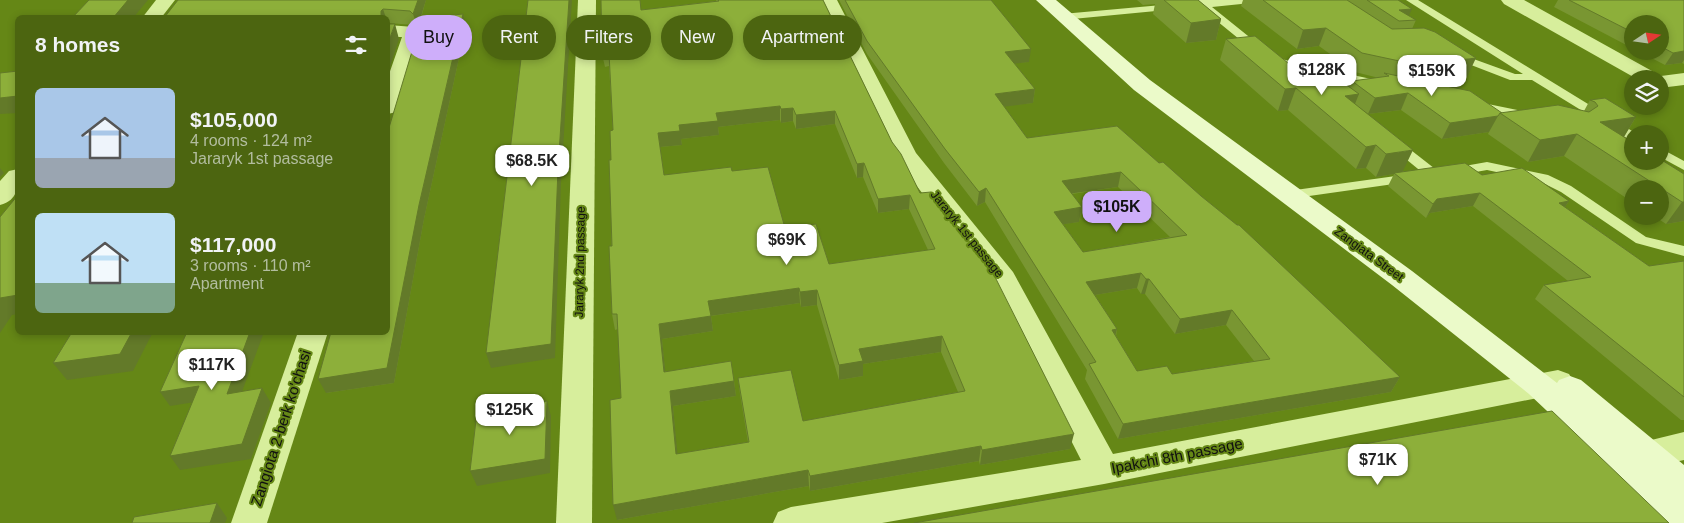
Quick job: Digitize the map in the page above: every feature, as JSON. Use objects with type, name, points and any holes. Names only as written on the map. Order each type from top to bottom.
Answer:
[{"type":"main road","name":"Zangiata Street","points":[[1061,8],[1142,85],[1299,193],[1402,278],[1647,454],[1684,486]]},
{"type":"main road","name":"Zangiata Street","points":[[1551,384],[1684,517]]},
{"type":"street","points":[[154,15],[166,0]]},
{"type":"street","name":"Jararyk 2nd passage","points":[[574,523],[587,0]]},
{"type":"street","name":"Jararyk 1st passage","points":[[828,0],[905,155],[1003,280],[1104,470]]},
{"type":"street","points":[[1510,0],[1637,70]]},
{"type":"street","points":[[390,31],[408,31],[412,36],[390,102]]},
{"type":"street","points":[[1669,81],[1684,79]]},
{"type":"street","points":[[0,197],[15,180]]},
{"type":"street","name":"Zangiota 2-berk ko'chasi","points":[[250,523],[312,335]]},
{"type":"street","name":"Ipakchi 8th passage","points":[[791,523],[1104,470],[1551,384]]},
{"type":"street","points":[[1647,454],[1684,446]]},
{"type":"lane","points":[[1061,8],[1251,0]]},
{"type":"lane","points":[[1411,0],[1624,131]]},
{"type":"lane","points":[[1201,2],[1260,51],[1282,62],[1302,79]]},
{"type":"lane","points":[[1443,52],[1514,78],[1535,76]]},
{"type":"lane","points":[[1282,62],[1396,87]]},
{"type":"lane","points":[[1463,102],[1539,119]]},
{"type":"lane","points":[[1383,134],[1434,175]]},
{"type":"lane","points":[[1669,157],[1684,166]]},
{"type":"lane","points":[[1299,193],[1487,166],[1543,178],[1566,189],[1641,240],[1684,251]]},
{"type":"building","points":[[89,0],[128,0],[116,15],[75,15]]},
{"type":"building","points":[[178,0],[418,0],[413,14],[410,11],[383,9],[381,15],[166,15]]},
{"type":"building","points":[[528,0],[569,0],[568,15],[566,15],[551,344],[486,353],[521,60],[556,60],[556,15],[526,15]]},
{"type":"building","points":[[601,0],[640,0],[641,10],[718,0],[823,0],[830,15],[743,15],[743,60],[852,60],[892,142],[901,154],[920,193],[931,192],[991,269],[1074,434],[982,450],[981,446],[810,476],[808,470],[613,505],[610,400],[621,398],[617,314],[612,314],[609,246],[612,246],[609,160],[611,160],[610,131],[613,130],[609,60],[651,60],[651,15],[601,15]],"holes":[[[780,106],[781,109],[793,108],[796,115],[835,111],[857,164],[864,163],[878,199],[910,195],[935,249],[829,264],[816,224],[785,228],[768,167],[732,171],[731,167],[664,175],[658,133],[680,131],[679,125],[718,121],[716,113]],[[799,288],[800,292],[817,290],[839,365],[863,361],[859,349],[942,336],[965,391],[803,421],[791,370],[738,378],[749,442],[676,454],[670,391],[734,381],[731,361],[664,372],[659,324],[711,316],[708,301]]]},
{"type":"building","points":[[845,0],[991,0],[1031,49],[1005,52],[1035,89],[995,94],[1027,138],[1117,126],[1159,163],[1163,162],[1201,196],[1239,225],[1400,377],[1123,424],[1089,364],[1096,362],[986,188],[979,192],[945,149],[867,41],[862,32],[862,15],[853,15]],"holes":[[[1121,172],[1187,235],[1083,252],[1054,212],[1082,207],[1062,181]],[[1141,273],[1146,279],[1149,279],[1180,319],[1232,310],[1270,359],[1172,374],[1167,366],[1137,371],[1112,330],[1117,329],[1086,282]]]},
{"type":"building","points":[[1164,0],[1198,0],[1221,19],[1191,23]]},
{"type":"building","points":[[1263,0],[1347,0],[1392,29],[1424,28],[1435,32],[1476,58],[1435,63],[1446,71],[1362,53],[1326,28],[1303,30]]},
{"type":"building","points":[[1367,0],[1398,0],[1412,9],[1399,10],[1416,20],[1399,21]]},
{"type":"building","points":[[1569,0],[1684,0],[1684,51],[1673,53],[1669,51],[1669,15],[1624,15],[1624,28]]},
{"type":"building","points":[[390,24],[395,24],[390,38]]},
{"type":"building","points":[[1255,36],[1310,81],[1326,79],[1348,86],[1359,94],[1345,96],[1413,150],[1386,154],[1376,145],[1366,147],[1296,88],[1285,89],[1226,39]]},
{"type":"building","points":[[409,60],[452,60],[419,205],[387,368],[318,379],[330,335],[390,335],[390,124]]},
{"type":"building","points":[[15,71],[15,96],[0,98],[0,73]]},
{"type":"building","points":[[1384,73],[1470,91],[1502,113],[1498,116],[1450,123],[1408,93],[1375,98],[1352,81],[1389,76]]},
{"type":"building","points":[[1605,98],[1624,110],[1624,115],[1636,117],[1600,122],[1624,137],[1624,164],[1577,134],[1540,140],[1500,113],[1558,105],[1589,112],[1598,106],[1590,100]]},
{"type":"building","points":[[1465,163],[1482,175],[1522,168],[1569,201],[1559,203],[1649,266],[1684,261],[1684,397],[1544,285],[1591,277],[1480,193],[1437,199],[1433,204],[1394,173]]},
{"type":"building","points":[[1669,165],[1684,174],[1684,202],[1669,194],[1669,180],[1648,180],[1633,170],[1669,170]]},
{"type":"building","points":[[15,199],[15,296],[0,298],[0,217]]},
{"type":"building","points":[[70,335],[130,335],[120,354],[53,363]]},
{"type":"building","points":[[186,335],[249,335],[227,394],[262,388],[242,444],[170,456],[199,386],[160,392]]},
{"type":"building","points":[[547,401],[545,459],[470,471],[477,412]]},
{"type":"building","points":[[1552,411],[1669,523],[914,523]]},
{"type":"building","points":[[217,503],[210,523],[132,523],[134,517]]}]
